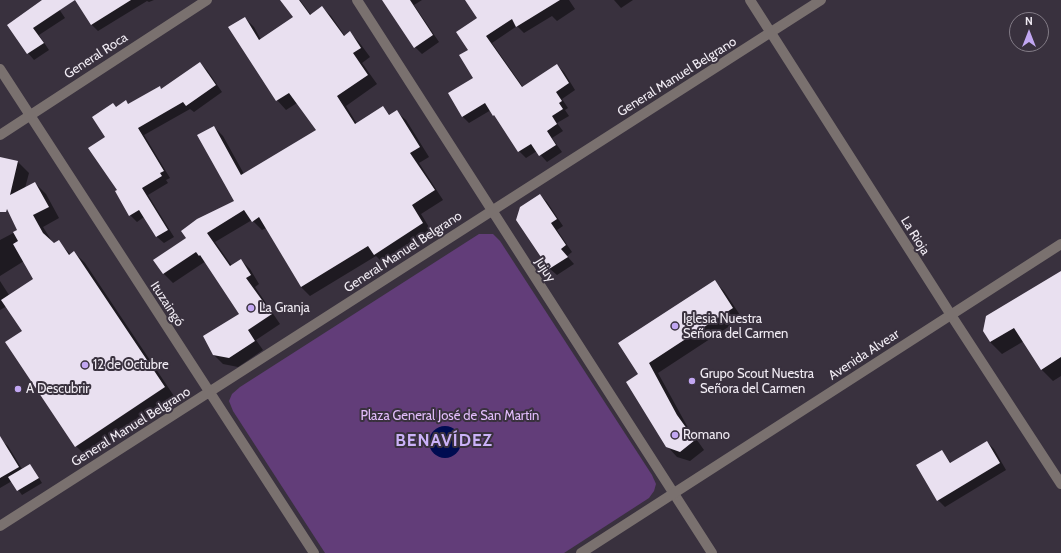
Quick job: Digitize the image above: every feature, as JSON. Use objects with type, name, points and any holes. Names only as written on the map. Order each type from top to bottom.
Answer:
[{"type":"street","name":"General Roca","points":[[0,135],[207,0]]},
{"type":"street","name":"Jujuy","points":[[357,0],[712,553]]},
{"type":"street","name":"La Rioja","points":[[750,0],[1061,484]]},
{"type":"street","name":"General Manuel Belgrano","points":[[0,526],[821,0]]},
{"type":"street","name":"Ituzaingó","points":[[0,69],[314,553]]},
{"type":"street","name":"Avenida Alvear","points":[[581,553],[1061,244]]},
{"type":"green space","name":"Plaza General José de San Martín","points":[[479,234],[493,234],[500,241],[652,475],[656,484],[654,491],[649,498],[564,553],[325,553],[233,411],[229,401],[232,394],[240,387]]},
{"type":"shaded area","points":[[445,426],[456,431],[461,442],[456,453],[445,458],[434,453],[429,442],[434,431]]},
{"type":"building","points":[[42,0],[75,0],[33,28],[44,43],[27,54],[7,25]]},
{"type":"building","points":[[75,0],[131,0],[91,25]]},
{"type":"building","points":[[280,0],[299,0],[310,15],[322,6],[344,36],[350,31],[361,48],[353,53],[368,75],[337,96],[355,124],[383,106],[389,115],[397,110],[420,147],[410,153],[435,190],[412,205],[423,223],[374,255],[368,246],[301,287],[259,217],[252,222],[244,210],[207,233],[230,266],[241,259],[251,275],[246,278],[272,314],[248,330],[255,341],[229,358],[213,355],[203,336],[239,314],[200,255],[199,256],[196,252],[163,274],[153,260],[186,238],[181,231],[197,219],[234,201],[197,135],[214,126],[241,175],[316,130],[289,93],[276,101],[228,27],[245,17],[259,40],[293,17]]},
{"type":"building","points":[[382,0],[410,0],[433,35],[414,48]]},
{"type":"building","points":[[465,0],[560,0],[516,27],[512,19],[486,36],[522,87],[557,64],[569,83],[556,92],[562,101],[559,103],[563,109],[552,116],[557,124],[547,131],[556,145],[539,156],[531,144],[518,152],[485,103],[462,117],[448,93],[473,78],[459,55],[468,50],[456,32],[477,18]]},
{"type":"building","points":[[200,62],[216,85],[186,106],[183,102],[138,128],[164,171],[160,173],[162,176],[142,188],[168,230],[156,237],[139,210],[129,216],[115,191],[117,190],[88,148],[105,137],[92,117],[113,103],[116,107],[126,100],[128,104],[160,86],[161,89]]},
{"type":"building","name":"12 de Octubre","points":[[0,157],[18,161],[10,195],[35,182],[49,207],[33,215],[43,233],[54,243],[59,240],[69,255],[74,251],[165,387],[75,447],[5,342],[22,331],[1,300],[33,279],[13,244],[18,241],[13,232],[17,230],[7,209],[6,212],[0,212]]},
{"type":"building","points":[[540,194],[557,219],[551,223],[566,245],[561,249],[568,257],[549,269],[516,220],[520,207]]},
{"type":"building","points":[[1061,271],[1061,357],[1041,370],[1014,328],[990,342],[983,331],[986,316]]},
{"type":"building","name":"Iglesia Nuestra Señora del Carmen","points":[[715,280],[733,308],[649,363],[677,415],[695,440],[680,452],[666,447],[626,382],[638,374],[618,343]]},
{"type":"building","points":[[0,436],[19,467],[0,478]]},
{"type":"building","points":[[987,441],[1000,463],[937,501],[916,465],[942,450],[950,463]]},
{"type":"building","points":[[30,464],[39,478],[17,491],[8,477]]},
{"type":"place","name":"La Granja","points":[[251,308]]},
{"type":"place","name":"Iglesia Nuestra Señora del Carmen","points":[[675,326]]},
{"type":"place","name":"12 de Octubre","points":[[85,365]]},
{"type":"place","name":"Grupo Scout Nuestra Señora del Carmen","points":[[692,381]]},
{"type":"place","name":"A Descubrir","points":[[18,389]]},
{"type":"place","name":"Romano","points":[[675,435]]},
{"type":"district","name":"BENAVÍDEZ","points":[[444,441]]}]
